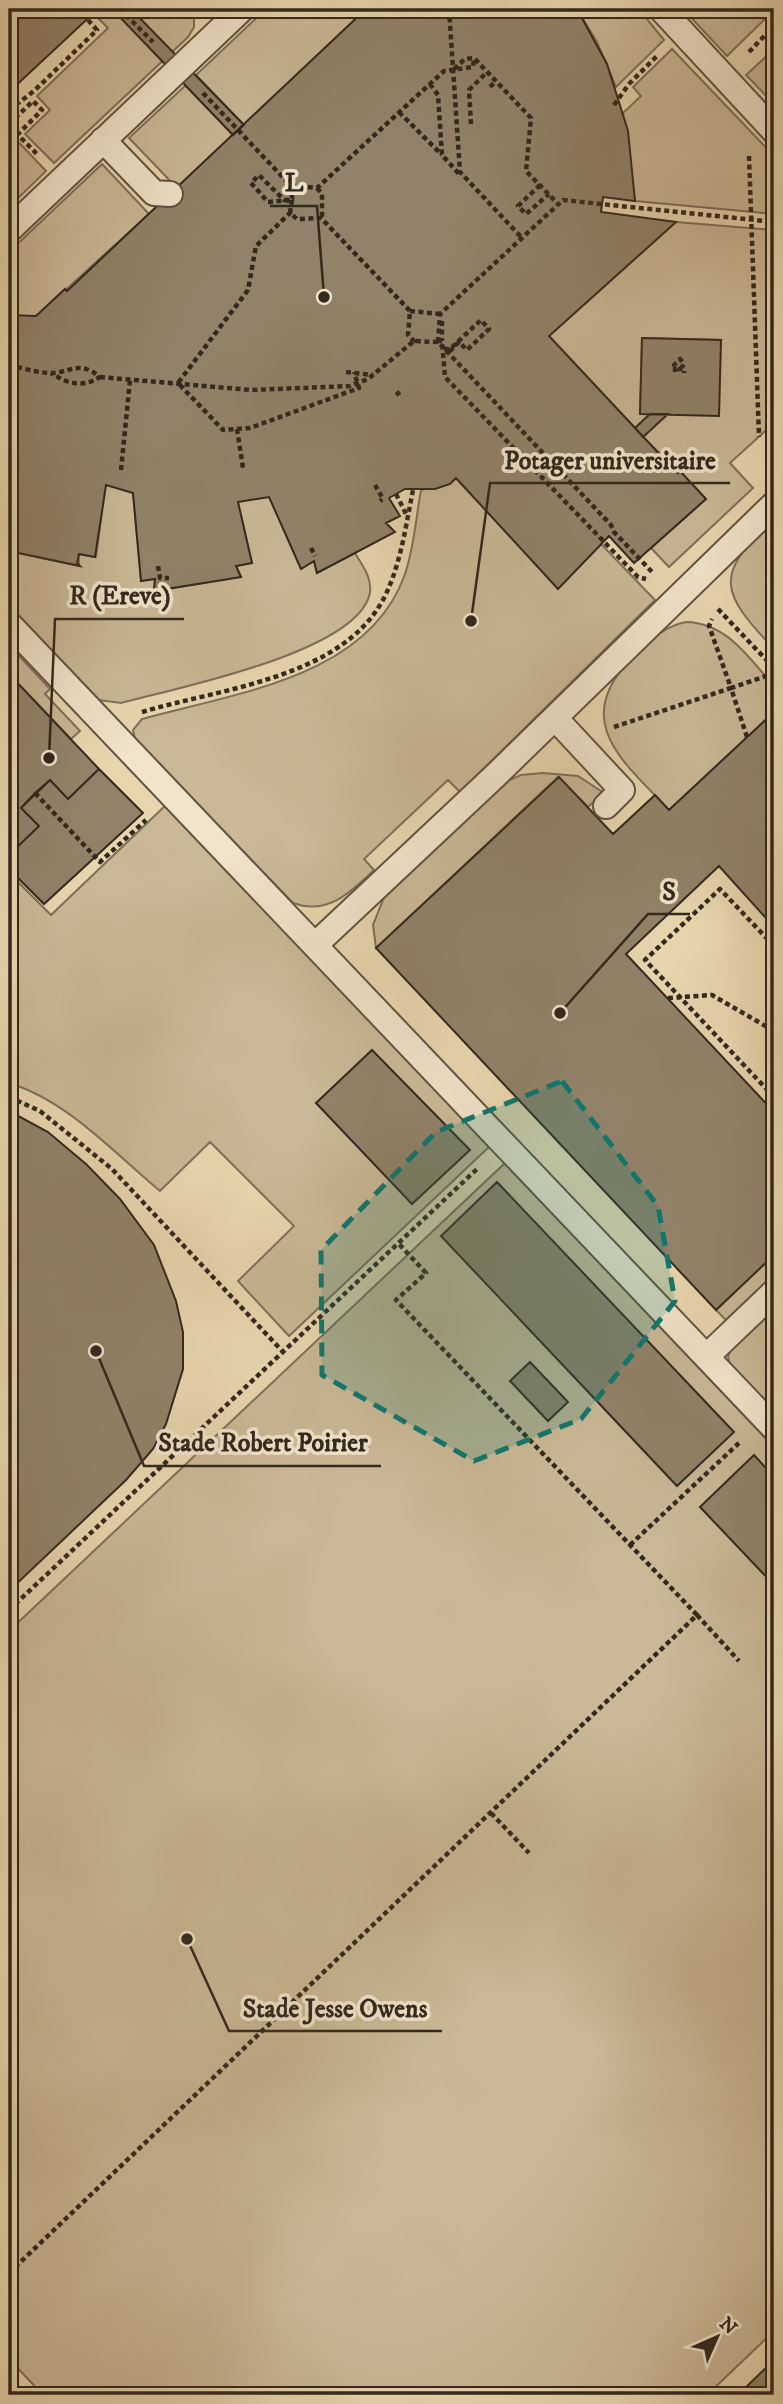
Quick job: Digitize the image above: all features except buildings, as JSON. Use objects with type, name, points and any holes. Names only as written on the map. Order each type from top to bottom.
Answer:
[{"type":"lane","points":[[9,230],[242,9]]},
{"type":"lane","points":[[662,9],[774,131]]},
{"type":"lane","points":[[103,140],[160,198]]},
{"type":"lane","points":[[315,945],[555,718],[774,504]]},
{"type":"lane","points":[[9,624],[774,1429]]},
{"type":"lane","points":[[555,718],[622,790],[606,806]]},
{"type":"lane","points":[[707,1356],[774,1292]]},
{"type":"path","points":[[449,9],[459,172]]},
{"type":"path","points":[[9,110],[97,30],[87,19]]},
{"type":"path","points":[[745,55],[769,31],[774,36]]},
{"type":"path","points":[[614,105],[629,84],[660,52]]},
{"type":"path","points":[[399,111],[444,71],[452,69],[465,59],[474,58]]},
{"type":"path","points":[[317,188],[443,69],[473,67],[474,58]]},
{"type":"path","points":[[237,128],[293,187],[317,188],[322,194],[321,217],[410,311],[441,314],[558,203],[526,171],[531,118],[474,58]]},
{"type":"path","points":[[471,124],[469,90],[487,72]]},
{"type":"path","points":[[490,87],[496,81]]},
{"type":"path","points":[[430,84],[438,95],[442,155]]},
{"type":"path","points":[[28,94],[42,110],[17,135],[9,125],[33,101]]},
{"type":"path","points":[[748,103],[749,219],[759,437]]},
{"type":"path","points":[[399,111],[459,172]]},
{"type":"path","points":[[399,111],[522,238]]},
{"type":"path","points":[[178,383],[248,290],[256,246],[291,212],[293,187],[225,115]]},
{"type":"path","points":[[259,175],[284,200],[292,200],[268,201],[251,183],[259,175]]},
{"type":"path","points":[[551,196],[526,214],[518,206],[540,182],[558,204]]},
{"type":"path","points":[[292,200],[290,213],[297,219],[321,217]]},
{"type":"path","points":[[522,238],[563,200],[774,222]]},
{"type":"path","points":[[291,212],[297,218],[321,217]]},
{"type":"path","points":[[410,311],[408,335],[414,341]]},
{"type":"path","points":[[441,314],[440,342],[445,351],[640,558]]},
{"type":"path","points":[[481,320],[489,329],[467,350],[459,342],[445,351],[481,320]]},
{"type":"path","points":[[178,383],[223,430],[250,428],[359,388],[357,380],[355,372],[346,372],[356,373],[366,374],[375,375],[414,341]]},
{"type":"path","points":[[9,365],[51,373],[71,383],[89,383],[100,377],[251,390],[350,386],[368,379],[414,341],[440,342]]},
{"type":"path","points":[[445,351],[444,377],[638,577]]},
{"type":"path","points":[[51,373],[65,368],[90,368],[100,377]]},
{"type":"path","points":[[121,470],[130,380]]},
{"type":"path","points":[[396,396],[401,391]]},
{"type":"path","points":[[237,429],[243,468]]},
{"type":"path","points":[[375,485],[383,499],[380,501]]},
{"type":"path","points":[[161,706],[280,674],[319,659],[357,635],[385,596],[397,564],[413,490]]},
{"type":"path","points":[[396,494],[408,516]]},
{"type":"path","points":[[311,548],[315,556]]},
{"type":"path","points":[[158,566],[160,578],[169,578]]},
{"type":"path","points":[[693,583],[774,668]]},
{"type":"path","points":[[717,608],[709,626],[747,737]]},
{"type":"path","points":[[603,731],[766,676],[774,677]]},
{"type":"path","points":[[35,793],[100,862],[172,796]]},
{"type":"path","points":[[774,946],[720,889],[645,960],[774,1097]]},
{"type":"path","points":[[668,998],[712,995],[774,1031]]},
{"type":"path","points":[[9,1097],[40,1111],[112,1169],[284,1353]]},
{"type":"path","points":[[9,1609],[480,1167]]},
{"type":"path","points":[[399,1244],[426,1273],[396,1300],[739,1661]]},
{"type":"path","points":[[630,1545],[746,1437]]},
{"type":"path","points":[[9,2273],[697,1615]]},
{"type":"path","points":[[491,1813],[529,1853]]},
{"type":"highlighted area","points":[[562,1081],[658,1206],[675,1301],[581,1419],[474,1461],[322,1375],[321,1250],[436,1132]]},
{"type":"shaded area","points":[[98,9],[194,9],[194,27],[188,37],[54,163],[25,134],[50,110],[37,96],[108,28],[93,13]]},
{"type":"shaded area","points":[[266,9],[366,9],[244,125],[196,75]]},
{"type":"shaded area","points":[[577,9],[639,9],[664,40],[616,87],[597,42]]},
{"type":"shaded area","points":[[683,9],[774,9],[774,10],[727,56]]},
{"type":"shaded area","points":[[672,49],[774,156],[774,214],[635,201],[623,113],[641,96],[633,87]]},
{"type":"shaded area","points":[[774,49],[774,104],[746,75]]},
{"type":"shaded area","points":[[186,85],[233,135],[177,188],[129,138]]},
{"type":"shaded area","points":[[9,132],[46,171],[9,207]]},
{"type":"shaded area","points":[[102,164],[149,214],[29,323],[22,355],[9,353],[9,252]]},
{"type":"shaded area","points":[[676,222],[774,230],[774,423],[730,463],[753,488],[669,567],[651,548],[706,499],[643,437],[721,340],[642,338],[640,413],[650,414],[635,428],[549,336]]},
{"type":"shaded area","points":[[108,465],[133,493],[141,580],[155,579],[154,591],[241,577],[236,566],[252,563],[231,474],[257,467],[301,568],[314,561],[317,573],[355,553],[366,571],[370,587],[359,613],[334,633],[301,650],[261,665],[121,703],[99,700],[9,606],[9,551],[79,566],[79,554],[96,557]]},
{"type":"shaded area","points":[[456,478],[558,588],[601,544],[655,600],[460,792],[448,780],[364,859],[374,870],[347,894],[328,904],[317,906],[293,903],[135,739],[133,730],[142,719],[256,689],[294,676],[330,659],[362,637],[387,609],[405,574],[421,490],[450,484]]},
{"type":"shaded area","points":[[774,519],[774,618],[766,626],[774,635],[774,649],[743,613],[734,598],[731,584],[733,570],[741,555]]},
{"type":"shaded area","points":[[686,622],[713,628],[746,653],[774,686],[774,712],[669,810],[621,758],[610,740],[604,721],[605,701],[614,680],[633,657],[663,631]]},
{"type":"shaded area","points":[[9,645],[50,689],[45,694],[80,731],[71,739],[9,674]]},
{"type":"shaded area","points":[[543,773],[578,776],[604,793],[588,807],[558,777],[376,948],[373,925],[387,890],[500,784],[521,775]]},
{"type":"shaded area","points":[[166,805],[489,1147],[289,1336],[238,1281],[294,1226],[210,1142],[160,1191],[71,1115],[31,1091],[9,1083],[9,881],[13,877],[51,915]]},
{"type":"shaded area","points":[[505,1163],[774,1447],[774,2331],[707,2395],[43,2395],[9,2359],[9,1631]]},
{"type":"shaded area","points":[[774,1255],[774,1275],[726,1320],[716,1310]]},
{"type":"shaded area","points":[[774,1308],[774,1410],[730,1365],[728,1357],[731,1349]]},
{"type":"place","name":"L","points":[[324,297]]},
{"type":"place","name":"Potager universitaire","points":[[471,621]]},
{"type":"place","name":"R (Ereve)","points":[[49,758]]},
{"type":"place","name":"S","points":[[560,1013]]},
{"type":"place","name":"Stade Robert Poirier","points":[[96,1351]]},
{"type":"place","name":"Stade Jesse Owens","points":[[187,1939]]}]
